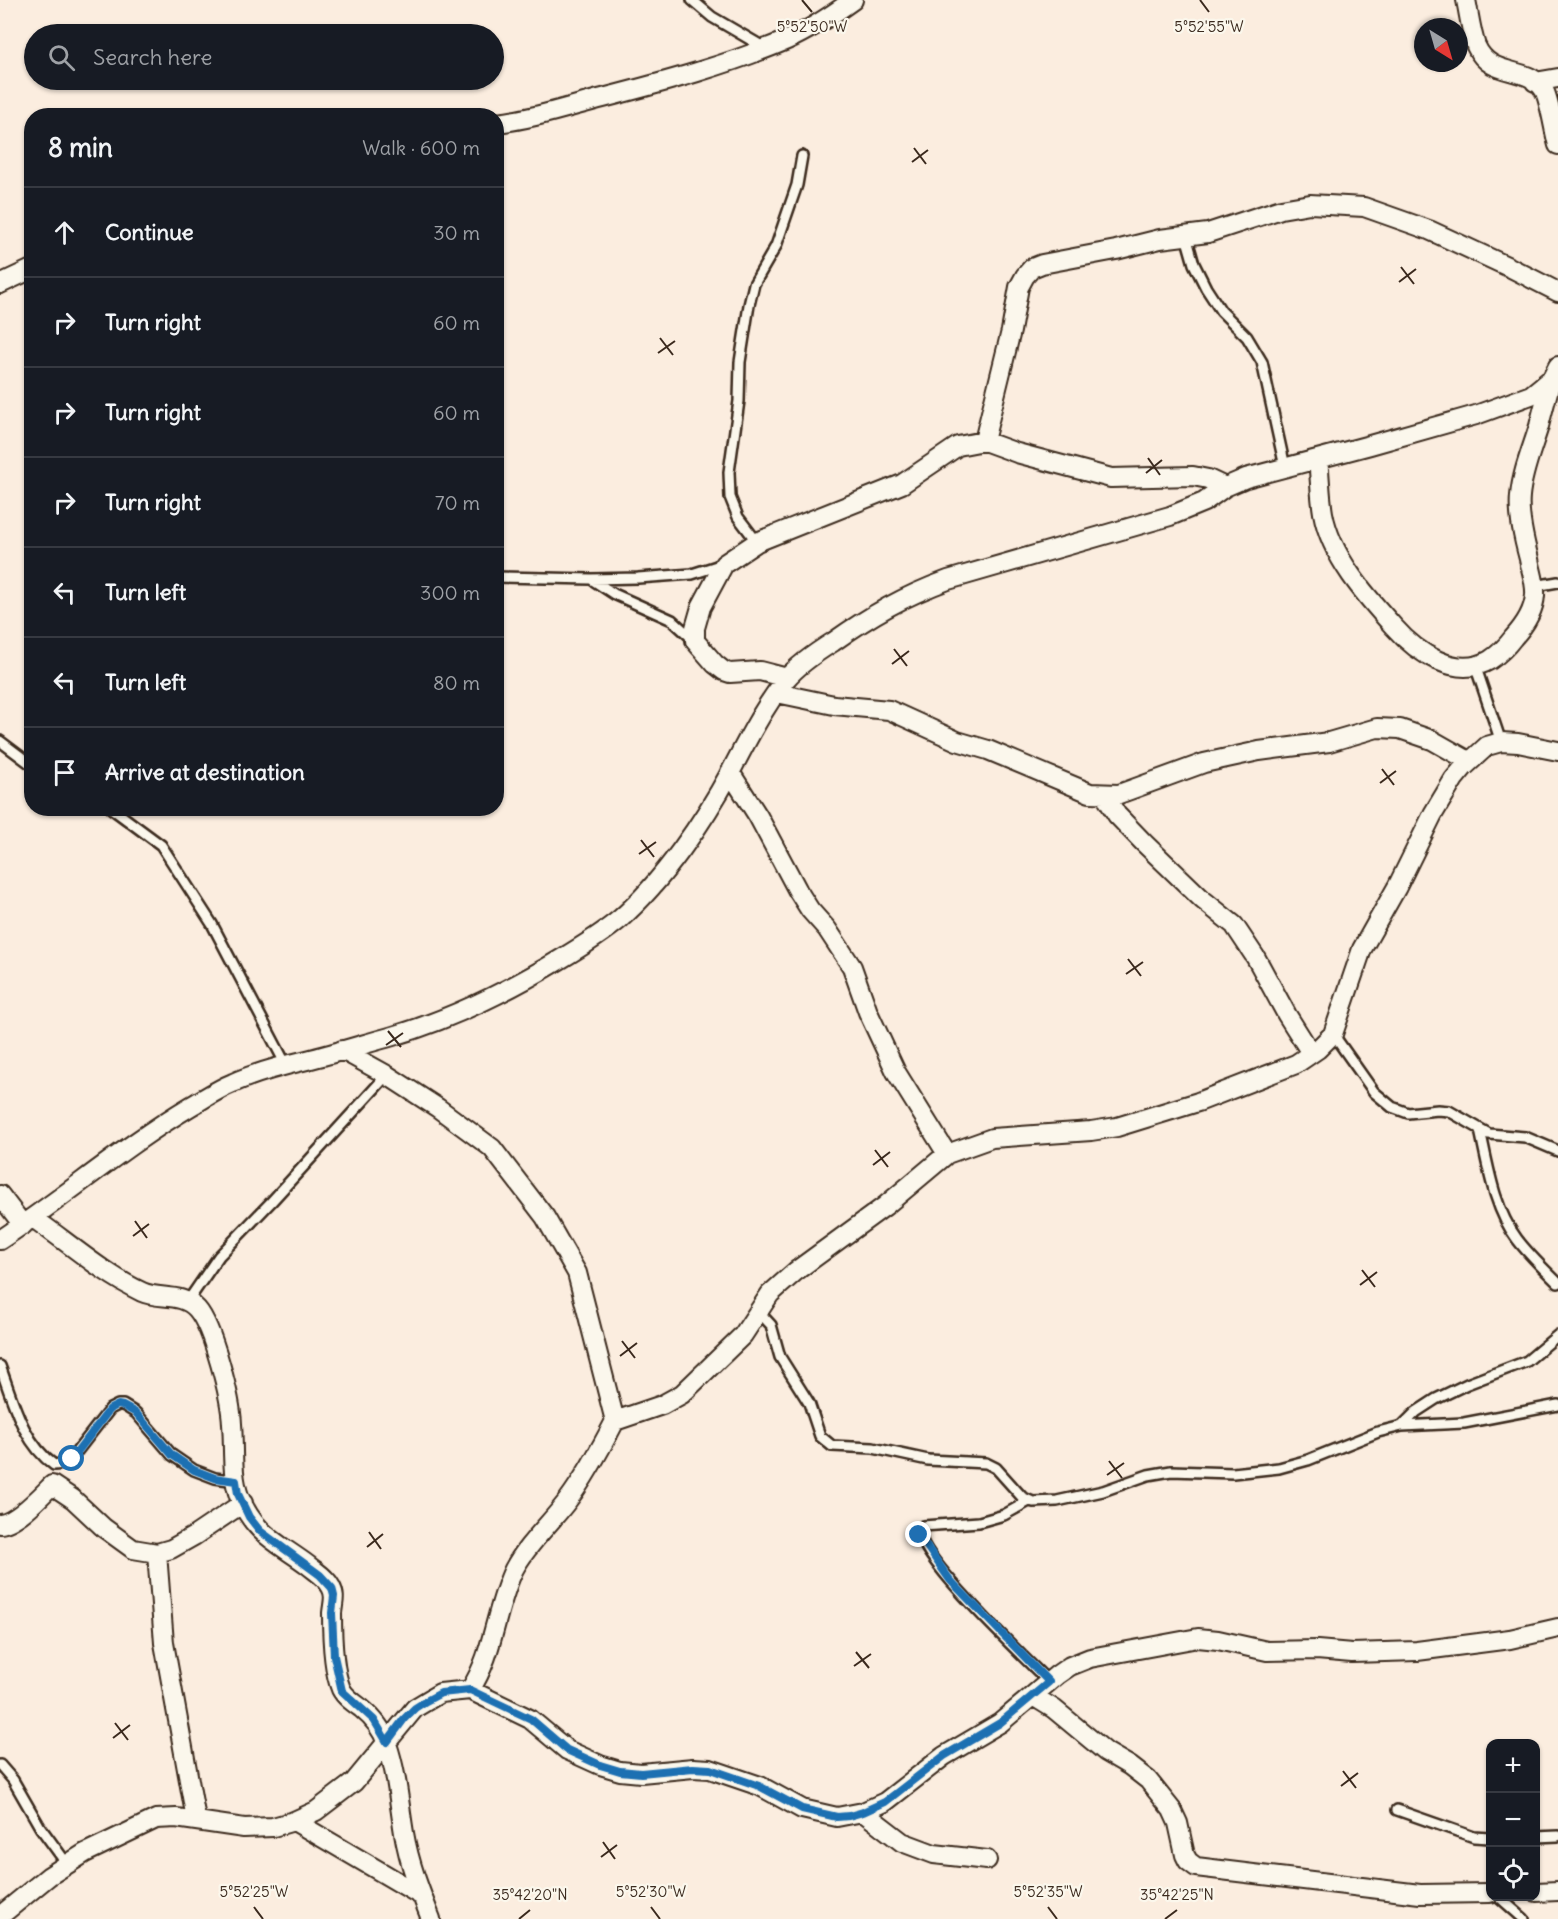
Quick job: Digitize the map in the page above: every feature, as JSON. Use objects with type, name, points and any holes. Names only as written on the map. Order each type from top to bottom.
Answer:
[{"type":"street","points":[[504,122],[518,121],[697,72],[788,40],[853,0]]},
{"type":"street","points":[[1466,0],[1476,46],[1485,59],[1494,67],[1526,76],[1544,90],[1558,145]]},
{"type":"street","points":[[1535,82],[1558,78]]},
{"type":"street","points":[[984,441],[1011,331],[1019,287],[1032,268],[1042,264],[1160,239],[1208,233],[1281,209],[1310,204],[1364,207],[1429,230],[1558,292]]},
{"type":"street","points":[[0,284],[24,273]]},
{"type":"street","points":[[1318,459],[1323,515],[1334,544],[1350,575],[1394,627],[1422,653],[1438,661],[1457,666],[1475,665],[1489,660],[1524,627],[1532,611],[1536,594],[1524,536],[1520,498],[1526,467],[1555,372]]},
{"type":"street","points":[[0,1240],[163,1123],[225,1086],[285,1064],[342,1050],[446,1018],[525,979],[590,942],[619,920],[643,897],[698,826],[743,745],[782,686],[813,655],[876,613],[915,592],[992,567],[1170,516],[1204,502],[1225,487],[1246,478],[1476,415],[1530,394],[1555,372]]},
{"type":"street","points":[[1225,487],[1208,479],[1193,476],[1111,478],[1017,453],[984,441],[958,446],[902,483],[757,542],[724,564],[701,607],[695,628],[695,641],[724,671],[730,673],[760,671],[782,686],[834,705],[889,710],[957,741],[988,750],[1090,793],[1119,794],[1229,757],[1329,742],[1377,728],[1400,729],[1432,740],[1469,761]]},
{"type":"street","points":[[615,1421],[662,1405],[682,1394],[742,1335],[770,1294],[796,1271],[885,1206],[947,1154],[992,1138],[1117,1127],[1198,1102],[1296,1064],[1333,1034],[1362,950],[1397,887],[1432,814],[1454,779],[1469,761],[1486,746],[1501,742],[1558,751]]},
{"type":"street","points":[[730,772],[758,816],[798,891],[810,910],[827,929],[852,968],[868,1012],[896,1072],[947,1154]]},
{"type":"street","points":[[1104,794],[1117,815],[1165,864],[1203,900],[1234,925],[1256,958],[1311,1053]]},
{"type":"street","points":[[342,1050],[387,1075],[438,1108],[492,1148],[545,1217],[576,1273],[615,1421],[596,1457],[568,1500],[516,1567],[502,1595],[479,1676],[470,1690]]},
{"type":"street","points":[[0,1195],[28,1221],[115,1279],[146,1294],[188,1301],[195,1307],[206,1324],[218,1358],[232,1422],[233,1466],[243,1503],[249,1517],[260,1531],[320,1575],[332,1588],[334,1656],[342,1691],[374,1720],[387,1742],[399,1790],[404,1833],[412,1871],[431,1919]]},
{"type":"street","points":[[0,1524],[7,1523],[16,1517],[52,1485],[74,1499],[104,1528],[133,1550],[157,1553],[171,1549],[194,1536],[243,1503]]},
{"type":"street","points":[[157,1553],[164,1643],[196,1819]]},
{"type":"street","points":[[0,1916],[67,1864],[121,1834],[156,1819],[196,1819],[244,1828],[273,1827],[316,1811],[354,1782],[410,1713],[441,1693],[470,1690],[531,1719],[567,1750],[600,1765],[620,1771],[641,1773],[693,1768],[710,1769],[759,1786],[802,1809],[837,1817],[863,1812],[885,1802],[944,1756],[1000,1723],[1070,1666],[1090,1658],[1198,1638],[1267,1651],[1317,1650],[1352,1653],[1417,1651],[1510,1639],[1558,1628]]},
{"type":"street","points":[[1033,1696],[1054,1709],[1106,1752],[1148,1780],[1172,1810],[1178,1823],[1185,1855],[1188,1861],[1196,1867],[1420,1894],[1486,1893]]},
{"type":"street","points":[[863,1812],[902,1842],[934,1854],[987,1860]]},
{"type":"street","points":[[294,1821],[422,1896]]},
{"type":"street","points":[[1540,1892],[1558,1891]]},
{"type":"lane","points":[[692,0],[712,17],[765,48]]},
{"type":"lane","points":[[757,542],[738,517],[730,497],[729,472],[739,401],[740,362],[754,284],[776,246],[796,185],[802,156]]},
{"type":"lane","points":[[1186,236],[1194,264],[1206,288],[1221,311],[1247,337],[1262,362],[1285,467]]},
{"type":"lane","points":[[504,577],[591,579],[692,574],[724,564]]},
{"type":"lane","points":[[591,579],[614,594],[672,620],[695,641]]},
{"type":"lane","points":[[1535,586],[1558,582]]},
{"type":"lane","points":[[1475,665],[1501,742]]},
{"type":"lane","points":[[0,741],[24,759]]},
{"type":"lane","points":[[122,816],[161,845],[212,924],[285,1064]]},
{"type":"lane","points":[[1333,1034],[1374,1092],[1392,1107],[1408,1113],[1438,1110],[1449,1112],[1489,1134],[1525,1137],[1558,1151]]},
{"type":"lane","points":[[188,1301],[219,1256],[387,1075]]},
{"type":"lane","points":[[1480,1130],[1502,1213],[1516,1238],[1558,1282]]},
{"type":"lane","points":[[759,1312],[771,1325],[780,1357],[809,1403],[820,1436],[832,1446],[873,1448],[928,1460],[986,1463],[996,1468],[1022,1497],[1029,1501],[1042,1503],[1102,1491],[1148,1475],[1172,1471],[1233,1473],[1279,1468],[1308,1460],[1378,1432],[1402,1426],[1464,1423],[1558,1405]]},
{"type":"lane","points":[[1402,1426],[1416,1412],[1436,1399],[1527,1360],[1558,1335]]},
{"type":"lane","points":[[0,1366],[31,1441],[44,1458],[54,1465],[64,1464],[72,1459],[110,1409],[118,1405],[136,1413],[172,1455],[194,1470],[215,1478],[236,1481]]},
{"type":"lane","points":[[52,1485],[54,1465]]},
{"type":"lane","points":[[1029,1501],[1004,1515],[979,1522],[923,1526],[919,1535],[950,1580],[1049,1682]]},
{"type":"lane","points":[[0,1765],[13,1780],[40,1827],[67,1864]]},
{"type":"lane","points":[[1397,1810],[1474,1837],[1486,1838]]},
{"type":"lane","points":[[1540,1837],[1558,1836]]},
{"type":"lane","points":[[1504,1901],[1524,1919]]},
{"type":"route","points":[[72,1459],[110,1409],[118,1405],[136,1413],[172,1455],[194,1470],[215,1478],[236,1481],[238,1494],[249,1517],[260,1531],[320,1575],[332,1588],[334,1656],[342,1691],[374,1720],[387,1742],[404,1719],[426,1701],[441,1693],[470,1690],[531,1719],[567,1750],[600,1765],[620,1771],[641,1773],[693,1768],[710,1769],[759,1786],[802,1809],[837,1817],[863,1812],[885,1802],[944,1756],[1000,1723],[1049,1682],[950,1580],[919,1535]]}]
